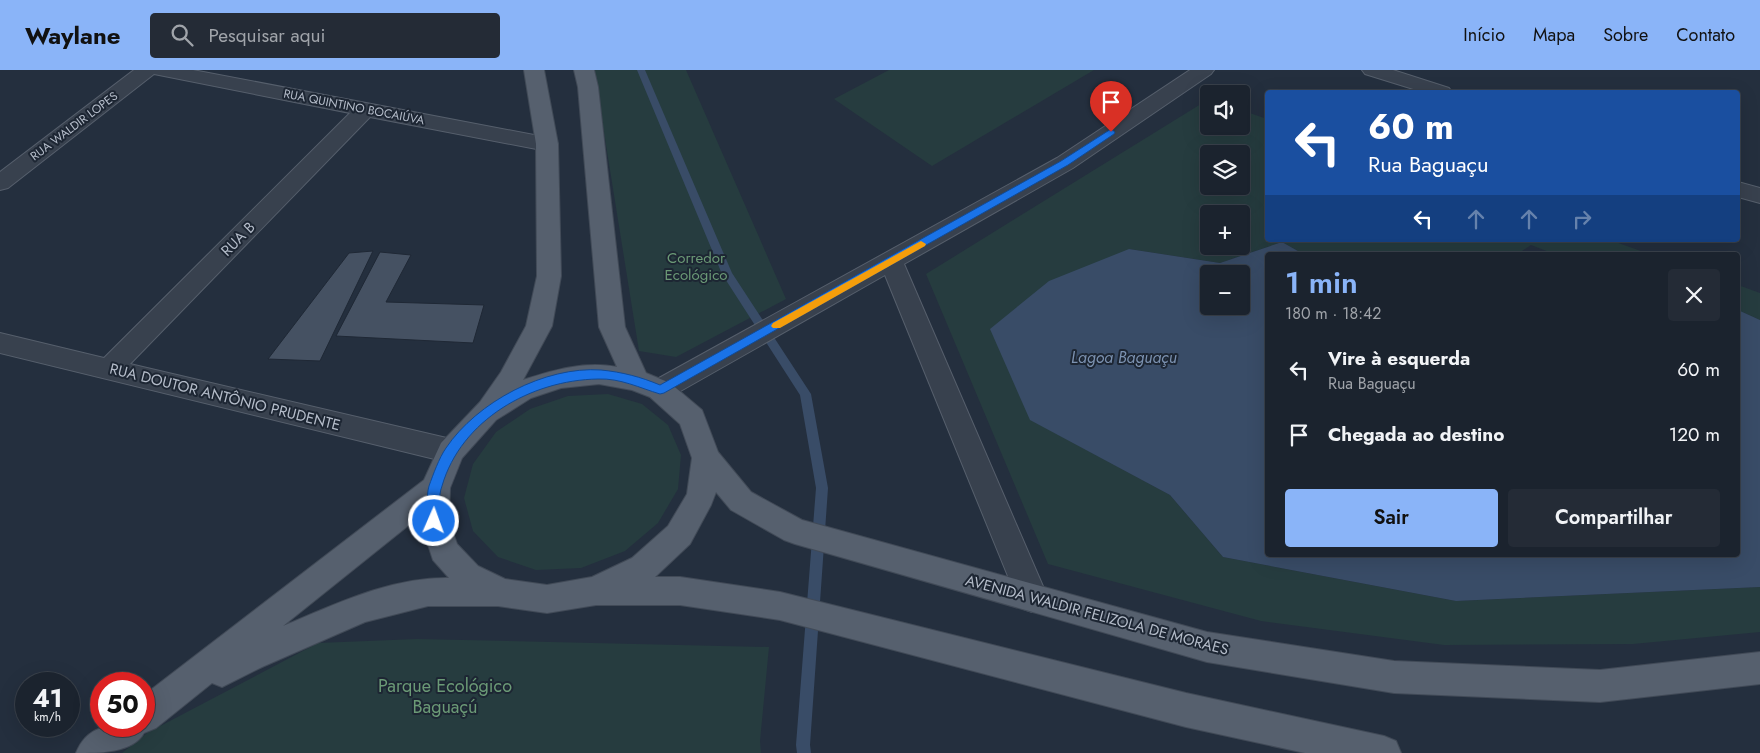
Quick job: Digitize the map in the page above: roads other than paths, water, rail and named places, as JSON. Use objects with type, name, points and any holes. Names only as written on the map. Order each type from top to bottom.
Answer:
[{"type":"main road","points":[[502,593],[468,576],[444,551],[434,521],[435,488],[450,451],[486,412],[510,379],[539,326],[549,276],[547,144],[534,70]]},
{"type":"main road","points":[[584,70],[588,87],[607,292],[612,326],[648,385],[692,418],[706,458],[701,496],[679,535],[643,568],[596,591]]},
{"type":"main road","points":[[486,412],[521,391],[560,378],[599,374],[648,385]]},
{"type":"main road","name":"AVENIDA WALDIR FELIZOLA DE MORAES","points":[[706,458],[741,501],[795,531],[1207,647],[1394,677],[1600,686],[1760,668]]},
{"type":"main road","points":[[155,708],[435,488]]},
{"type":"main road","points":[[155,708],[250,656],[362,608],[428,592],[502,593],[547,599],[596,591],[680,591],[780,606],[1186,710],[1384,753]]},
{"type":"main road","points":[[93,753],[115,737]]},
{"type":"street","name":"RUA WALDIR LOPES","points":[[0,183],[147,70]]},
{"type":"street","name":"RUA QUINTINO BOCAIÚVA","points":[[161,70],[547,144]]},
{"type":"street","points":[[648,385],[718,358],[826,298],[1064,163],[1204,70]]},
{"type":"street","points":[[1372,70],[1436,90]]},
{"type":"street","name":"RUA B","points":[[110,369],[366,109]]},
{"type":"street","points":[[1740,190],[1760,196]]},
{"type":"street","points":[[891,261],[1032,598]]},
{"type":"street","name":"RUA DOUTOR ANTÔNIO PRUDENTE","points":[[0,342],[450,451]]},
{"type":"water","name":"Lagoa Baguaçu","points":[[1282,242],[1300,252],[1265,252],[1265,557],[1740,557],[1740,311],[1760,320],[1760,587],[1456,601],[1223,557],[1170,495],[1030,420],[990,329],[1049,281],[1129,249],[1220,263],[1244,255],[1250,255],[1250,253]]},
{"type":"waterway","points":[[641,70],[727,274],[805,394],[822,488],[803,745],[804,753]]},
{"type":"park label","name":"Corredor Ecológico","points":[[696,266]]},
{"type":"park label","name":"Parque Ecológico Baguaçú","points":[[445,696]]}]
